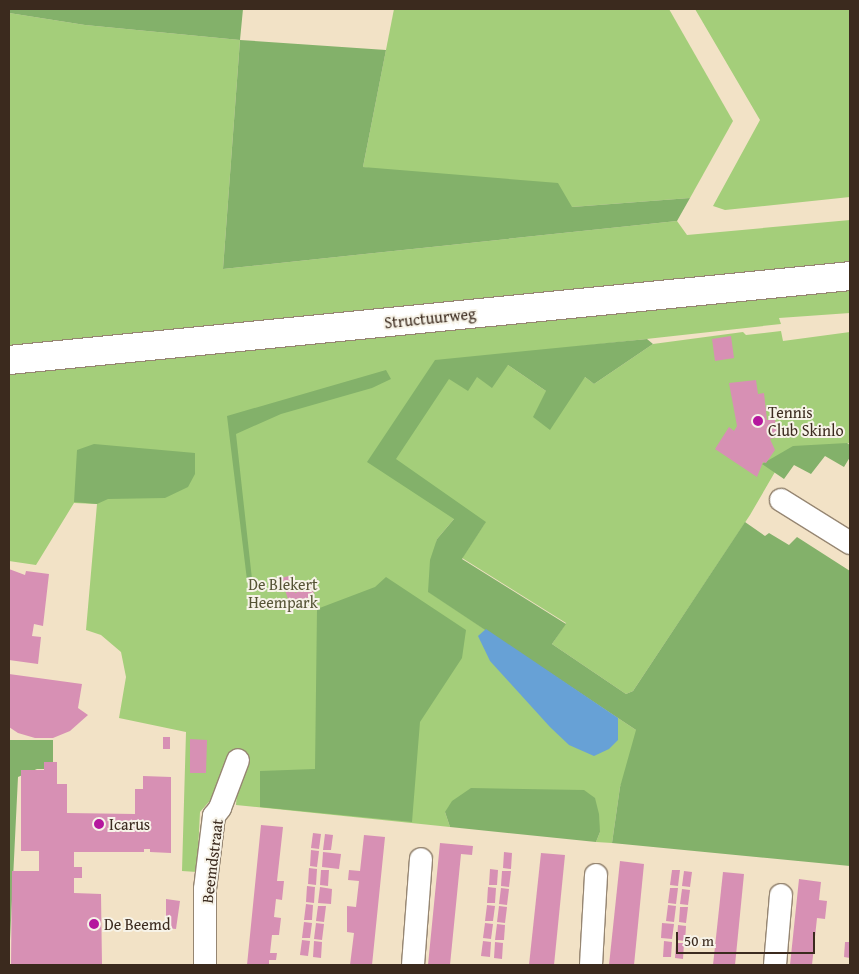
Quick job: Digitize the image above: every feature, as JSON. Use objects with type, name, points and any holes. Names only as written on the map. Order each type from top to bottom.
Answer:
[{"type":"main road","name":"Structuurweg","points":[[9,360],[850,276]]},
{"type":"street","points":[[781,500],[850,543]]},
{"type":"street","name":"Beemdstraat","points":[[205,965],[205,889],[214,816],[220,808],[238,760]]},
{"type":"street","points":[[413,965],[421,859]]},
{"type":"street","points":[[591,965],[596,875]]},
{"type":"street","points":[[774,965],[781,895]]},
{"type":"green space","points":[[9,9],[243,9],[240,40],[85,25],[9,13]]},
{"type":"green space","points":[[394,9],[669,9],[733,121],[690,198],[572,207],[363,167]]},
{"type":"green space","points":[[695,9],[850,9],[850,197],[725,210],[713,206],[760,120]]},
{"type":"green space","points":[[9,13],[85,25],[240,40],[223,269],[677,221],[687,235],[850,220],[850,263],[9,349]]},
{"type":"green space","points":[[240,40],[386,50],[363,167],[558,183],[572,207],[690,198],[677,221],[223,269]]},
{"type":"green space","name":"De Blekert Heempark","points":[[850,286],[850,313],[779,318],[781,324],[464,359],[477,377],[508,365],[546,391],[585,377],[594,384],[653,344],[743,332],[746,335],[781,331],[783,341],[850,332],[850,443],[786,453],[750,515],[633,691],[626,694],[552,644],[566,623],[462,558],[485,523],[454,519],[437,539],[429,592],[642,734],[620,787],[612,843],[596,842],[600,832],[445,812],[450,827],[236,805],[237,792],[214,796],[200,812],[197,872],[182,871],[186,732],[119,718],[126,677],[121,652],[101,635],[86,630],[97,504],[74,503],[36,565],[9,561],[9,372]]},
{"type":"green space","points":[[647,339],[653,344],[594,384],[585,377],[550,430],[533,417],[546,391],[508,365],[492,388],[477,377],[468,391],[449,379],[396,459],[486,522],[462,559],[566,624],[552,644],[626,694],[633,691],[745,522],[765,536],[769,533],[789,545],[797,537],[850,571],[850,866],[612,843],[620,787],[636,730],[428,592],[430,560],[437,539],[454,519],[367,462],[435,360]]},
{"type":"green space","points":[[386,370],[391,379],[372,388],[281,414],[236,434],[252,579],[247,580],[227,416]]},
{"type":"green space","points":[[847,443],[850,445],[850,457],[844,467],[825,456],[811,474],[794,465],[784,479],[762,464],[793,446]]},
{"type":"green space","points":[[94,444],[195,453],[195,474],[188,487],[165,498],[108,499],[97,504],[74,502],[77,450]]},
{"type":"green space","points":[[386,577],[466,630],[462,658],[420,722],[412,822],[260,807],[260,771],[315,769],[317,609],[375,587]]},
{"type":"green space","points":[[9,740],[53,740],[53,769],[37,769],[18,777],[9,961]]},
{"type":"green space","points":[[471,788],[584,790],[595,798],[599,814],[600,832],[596,842],[450,827],[445,812],[452,801]]},
{"type":"water","points":[[486,629],[618,718],[618,740],[609,749],[594,756],[569,745],[550,727],[490,661],[478,636]]},
{"type":"building","points":[[731,336],[734,358],[715,361],[712,339]]},
{"type":"building","points":[[756,380],[758,394],[764,393],[767,420],[775,419],[778,437],[770,439],[775,450],[766,463],[763,462],[757,477],[715,449],[729,427],[734,431],[737,426],[729,383]]},
{"type":"building","points":[[9,569],[25,575],[26,571],[49,574],[43,626],[34,624],[32,636],[41,637],[38,664],[9,660]]},
{"type":"building","points":[[289,576],[295,593],[311,586],[315,596],[290,605],[281,578]]},
{"type":"building","points":[[9,674],[82,684],[78,708],[88,715],[70,731],[53,738],[35,738],[18,733],[9,727]]},
{"type":"building","points":[[163,737],[170,737],[170,749],[163,749]]},
{"type":"building","points":[[190,739],[207,740],[206,773],[190,773]]},
{"type":"building","points":[[44,762],[57,762],[57,784],[67,784],[67,813],[135,814],[135,789],[143,789],[143,776],[171,777],[171,853],[150,852],[150,849],[144,849],[144,852],[74,852],[74,867],[82,867],[82,878],[74,878],[74,893],[101,894],[102,965],[11,964],[12,871],[39,871],[39,851],[21,851],[21,770],[44,770]]},
{"type":"building","points":[[261,825],[283,827],[277,881],[284,881],[282,900],[276,899],[274,917],[281,918],[279,935],[272,935],[270,953],[277,953],[276,960],[269,960],[269,965],[247,965]]},
{"type":"building","points":[[313,833],[321,834],[319,849],[311,848]]},
{"type":"building","points":[[325,834],[333,835],[331,850],[323,850]]},
{"type":"building","points":[[364,835],[385,837],[372,965],[350,965],[354,933],[347,932],[347,906],[356,907],[359,881],[348,880],[349,870],[360,871]]},
{"type":"building","points":[[440,843],[473,846],[472,855],[461,854],[450,965],[428,965]]},
{"type":"building","points":[[311,850],[319,851],[317,867],[310,866]]},
{"type":"building","points":[[323,852],[341,854],[339,869],[322,867]]},
{"type":"building","points":[[504,852],[512,853],[511,869],[503,868]]},
{"type":"building","points":[[541,853],[565,855],[554,965],[529,965]]},
{"type":"building","points":[[620,861],[644,864],[634,965],[609,965]]},
{"type":"building","points":[[309,868],[317,869],[316,885],[308,884]]},
{"type":"building","points":[[490,869],[498,870],[497,885],[489,885]]},
{"type":"building","points":[[321,870],[329,870],[328,886],[320,885]]},
{"type":"building","points":[[672,870],[680,870],[678,886],[670,885]]},
{"type":"building","points":[[502,871],[511,871],[509,887],[501,886]]},
{"type":"building","points":[[684,871],[692,872],[690,887],[682,886]]},
{"type":"building","points":[[723,872],[744,874],[735,965],[713,965]]},
{"type":"building","points":[[799,879],[821,882],[819,900],[827,901],[825,919],[817,918],[812,965],[790,965]]},
{"type":"building","points":[[307,886],[315,887],[314,903],[306,902]]},
{"type":"building","points":[[320,887],[332,889],[331,904],[318,903]]},
{"type":"building","points":[[488,887],[496,888],[495,903],[487,903]]},
{"type":"building","points":[[501,888],[509,889],[507,905],[499,904]]},
{"type":"building","points":[[670,888],[678,888],[676,904],[668,903]]},
{"type":"building","points":[[682,889],[690,890],[688,905],[680,904]]},
{"type":"building","points":[[166,899],[180,901],[176,929],[166,928]]},
{"type":"building","points":[[306,904],[313,905],[312,920],[304,920]]},
{"type":"building","points":[[487,905],[495,906],[493,921],[485,921]]},
{"type":"building","points":[[668,905],[676,906],[674,922],[666,921]]},
{"type":"building","points":[[318,906],[326,906],[324,922],[316,921]]},
{"type":"building","points":[[499,906],[507,907],[505,923],[497,922]]},
{"type":"building","points":[[680,907],[688,907],[686,923],[679,922]]},
{"type":"building","points":[[304,922],[312,923],[310,938],[302,938]]},
{"type":"building","points":[[316,923],[324,924],[322,940],[314,939]]},
{"type":"building","points":[[485,923],[493,924],[491,939],[483,938]]},
{"type":"building","points":[[662,923],[674,924],[672,939],[661,938]]},
{"type":"building","points":[[497,924],[505,925],[504,940],[495,940]]},
{"type":"building","points":[[678,925],[686,926],[685,941],[677,940]]},
{"type":"building","points":[[302,940],[310,941],[308,956],[300,955]]},
{"type":"building","points":[[314,941],[322,942],[321,958],[313,957]]},
{"type":"building","points":[[483,941],[491,942],[490,957],[481,956]]},
{"type":"building","points":[[664,941],[672,942],[671,957],[663,957]]},
{"type":"building","points":[[495,942],[503,943],[502,959],[494,958]]},
{"type":"building","points":[[845,942],[850,942],[850,958],[844,957]]},
{"type":"building","points":[[676,943],[684,943],[683,959],[675,958]]},
{"type":"place","name":"Tennis Club Skinlo","points":[[758,421]]},
{"type":"place","name":"Icarus","points":[[99,824]]},
{"type":"place","name":"De Beemd","points":[[94,924]]}]
